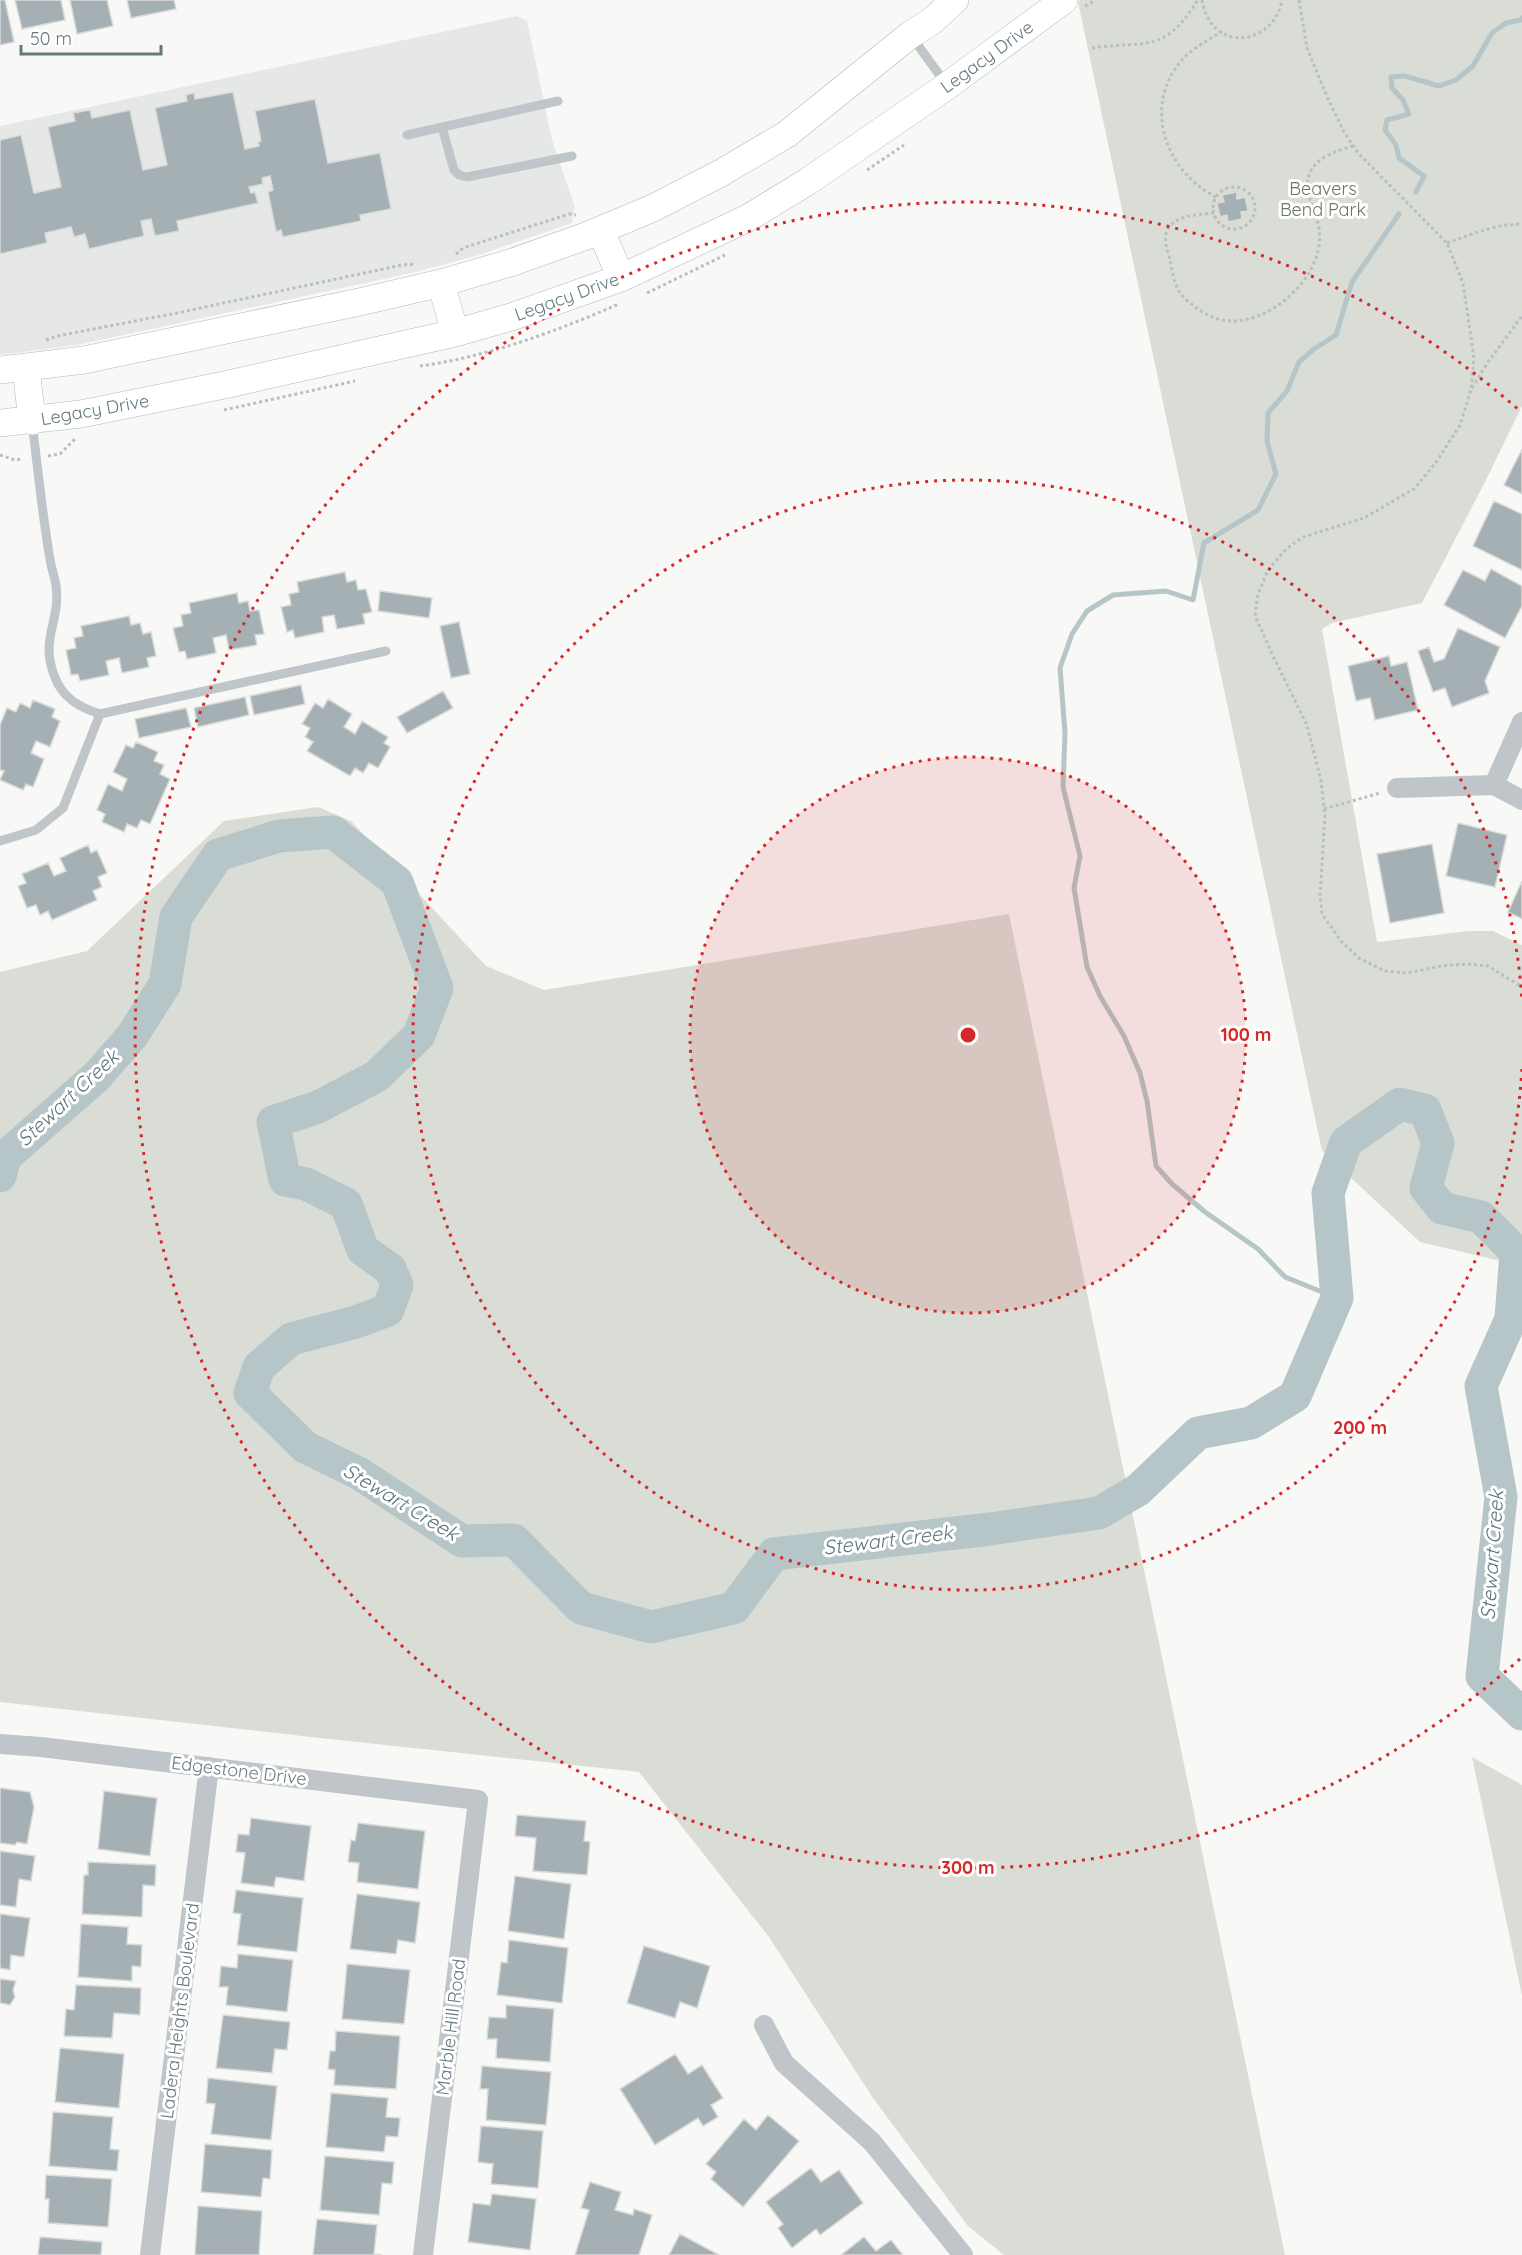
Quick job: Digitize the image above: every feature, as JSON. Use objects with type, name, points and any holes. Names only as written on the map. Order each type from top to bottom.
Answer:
[{"type":"main road","points":[[32,421],[13,369],[84,360],[441,283],[510,263],[601,231],[653,208],[721,173],[787,134],[910,35],[932,21],[955,0]]},
{"type":"main road","name":"Legacy Drive","points":[[0,423],[81,414],[224,385],[455,333],[512,317],[621,278],[748,218],[807,182],[947,86],[1064,0]]},
{"type":"main road","points":[[601,231],[621,278]]},
{"type":"main road","points":[[441,283],[455,333]]},
{"type":"street","points":[[1494,785],[1522,722]]},
{"type":"street","points":[[1397,788],[1494,785],[1522,800]]},
{"type":"street","name":"Edgestone Drive","points":[[0,1744],[478,1800]]},
{"type":"street","name":"Ladera Heights Boulevard","points":[[150,2255],[209,1767]]},
{"type":"street","name":"Marble Hill Road","points":[[423,2255],[478,1800]]},
{"type":"street","points":[[764,2025],[784,2063],[872,2142],[963,2255]]},
{"type":"lane","points":[[910,35],[947,86]]},
{"type":"lane","points":[[407,135],[558,100]]},
{"type":"lane","points":[[442,127],[454,170],[459,175],[467,177],[572,156]]},
{"type":"lane","points":[[32,421],[58,610],[49,632],[48,652],[54,675],[65,695],[81,708],[100,714],[386,651]]},
{"type":"lane","points":[[0,842],[36,830],[63,808],[100,714]]},
{"type":"path","points":[[1092,48],[1123,44],[1140,45],[1168,36],[1183,23],[1197,1],[1201,0],[1206,14],[1215,27],[1228,35],[1244,38],[1259,34],[1272,25],[1280,12],[1282,0]]},
{"type":"path","points":[[1299,0],[1307,48],[1328,99],[1353,146],[1447,243],[1463,284],[1470,322],[1473,358],[1471,390]]},
{"type":"path","points":[[1216,197],[1194,183],[1181,169],[1172,155],[1161,119],[1163,98],[1169,79],[1181,61],[1197,47],[1222,31]]},
{"type":"path","points":[[1214,213],[1188,216],[1170,226],[1166,233],[1166,245],[1178,290],[1201,311],[1218,320],[1248,320],[1263,314],[1295,292],[1307,276],[1316,257],[1320,240],[1307,190],[1309,174],[1319,161],[1334,152],[1353,146]]},
{"type":"path","points":[[1240,188],[1252,198],[1255,206],[1250,221],[1236,229],[1220,224],[1214,213],[1214,201],[1224,189],[1240,188]]},
{"type":"path","points":[[456,254],[463,248],[568,214],[576,214]]},
{"type":"path","points":[[1447,243],[1508,224],[1522,224]]},
{"type":"path","points":[[44,341],[57,336],[402,265],[418,264]]},
{"type":"path","points":[[1522,316],[1488,362],[1471,390],[1460,425],[1437,461],[1414,489],[1364,518],[1303,537],[1286,549],[1268,570],[1258,594],[1256,615],[1307,725],[1321,781],[1324,809],[1320,896],[1322,914],[1341,941],[1359,958],[1386,971],[1408,973],[1441,966],[1467,964],[1488,966],[1522,987]]},
{"type":"path","points":[[1324,809],[1397,788]]},
{"type":"shaded area","points":[[517,16],[527,21],[552,140],[575,207],[572,223],[479,255],[416,272],[77,345],[0,355],[0,126]]},
{"type":"green space","name":"Beavers Bend Park","points":[[1080,0],[1522,0],[1522,406],[1422,603],[1332,623],[1322,629],[1377,942],[1469,931],[1493,931],[1522,945],[1522,1266],[1420,1242],[1322,1151],[1078,2]]},
{"type":"green space","points":[[318,807],[351,821],[486,966],[544,990],[1009,914],[1285,2255],[1004,2255],[968,2226],[873,2098],[769,1937],[639,1772],[0,1702],[0,972],[87,951],[224,821]]},
{"type":"green space","points":[[1472,1757],[1522,1785],[1522,1996]]},
{"type":"building","points":[[0,0],[5,0],[14,42],[0,45]]},
{"type":"building","points":[[15,0],[61,0],[65,20],[22,29]]},
{"type":"building","points":[[70,0],[107,0],[113,26],[77,34]]},
{"type":"building","points":[[127,0],[174,0],[176,9],[131,18]]},
{"type":"building","points":[[233,92],[245,149],[259,146],[258,142],[261,141],[255,111],[315,99],[328,163],[380,153],[391,209],[360,215],[361,221],[283,237],[281,230],[276,232],[268,192],[273,190],[270,176],[262,178],[263,184],[249,187],[251,193],[255,192],[258,203],[177,221],[179,231],[155,236],[151,219],[141,221],[144,236],[89,249],[85,234],[74,237],[71,227],[45,233],[47,243],[0,254],[0,140],[21,135],[34,193],[61,187],[48,127],[75,121],[73,113],[90,110],[92,118],[130,110],[143,170],[167,165],[155,108],[187,101],[186,95],[194,93],[195,99]]},
{"type":"building","points":[[1237,192],[1237,199],[1245,197],[1248,211],[1241,212],[1242,219],[1228,222],[1227,215],[1220,217],[1217,203],[1224,202],[1222,195]]},
{"type":"building","points":[[1522,449],[1522,494],[1504,485]]},
{"type":"building","points":[[1494,501],[1522,514],[1522,570],[1473,546]]},
{"type":"building","points":[[1491,569],[1522,586],[1522,606],[1505,638],[1444,605],[1463,570],[1485,581]]},
{"type":"building","points":[[345,572],[347,582],[356,580],[358,590],[366,589],[372,612],[363,614],[365,624],[337,629],[334,615],[322,617],[324,632],[295,638],[293,630],[287,632],[281,607],[291,605],[289,594],[299,592],[297,582]]},
{"type":"building","points":[[380,591],[432,598],[429,618],[378,611]]},
{"type":"building","points":[[237,593],[239,603],[248,601],[250,611],[259,610],[264,634],[255,635],[257,645],[229,650],[226,635],[213,638],[216,653],[187,659],[185,651],[179,652],[173,628],[183,626],[181,615],[191,613],[189,603]]},
{"type":"building","points":[[129,616],[131,625],[140,623],[143,634],[151,632],[156,656],[147,658],[149,667],[122,673],[119,658],[106,661],[109,675],[80,681],[78,674],[71,675],[66,650],[76,648],[74,638],[83,636],[81,626]]},
{"type":"building","points":[[459,622],[470,674],[451,678],[440,626]]},
{"type":"building","points":[[1458,628],[1500,647],[1485,681],[1489,693],[1452,707],[1445,688],[1433,692],[1418,651],[1429,647],[1434,662],[1444,659]]},
{"type":"building","points":[[1389,656],[1391,666],[1407,662],[1418,710],[1375,720],[1370,698],[1356,701],[1348,666]]},
{"type":"building","points":[[301,685],[305,704],[254,715],[250,696]]},
{"type":"building","points":[[443,691],[453,708],[407,733],[397,717]]},
{"type":"building","points":[[245,697],[249,715],[198,727],[194,708]]},
{"type":"building","points":[[328,699],[352,714],[344,727],[355,734],[362,721],[388,737],[384,743],[390,747],[378,768],[369,763],[363,773],[355,768],[350,776],[307,751],[313,742],[305,737],[310,728],[302,724],[315,703],[323,708]]},
{"type":"building","points":[[33,700],[55,709],[52,717],[60,721],[50,747],[36,741],[31,753],[44,759],[33,787],[26,784],[23,790],[0,780],[4,771],[0,770],[0,725],[7,708],[16,712],[20,703],[30,708]]},
{"type":"building","points":[[186,708],[191,727],[139,738],[135,719]]},
{"type":"building","points":[[136,742],[158,752],[154,761],[164,765],[160,774],[170,779],[150,824],[141,820],[137,828],[127,824],[124,832],[102,822],[105,814],[97,810],[108,784],[122,791],[127,779],[113,772],[126,745],[133,748]]},
{"type":"building","points":[[1458,823],[1507,835],[1495,887],[1446,876]]},
{"type":"building","points":[[1432,844],[1444,913],[1390,923],[1377,854]]},
{"type":"building","points":[[88,845],[91,853],[97,850],[107,873],[98,877],[102,887],[93,891],[97,900],[52,920],[48,911],[40,915],[36,905],[27,908],[18,886],[26,883],[22,874],[48,863],[54,876],[66,871],[60,858]]},
{"type":"building","points":[[1522,881],[1522,919],[1508,912]]},
{"type":"building","points":[[0,1788],[30,1792],[34,1807],[27,1844],[0,1843]]},
{"type":"building","points":[[104,1791],[157,1798],[150,1856],[98,1849]]},
{"type":"building","points":[[517,1815],[586,1821],[584,1841],[590,1842],[587,1875],[533,1871],[536,1838],[515,1836]]},
{"type":"building","points":[[251,1818],[311,1826],[304,1881],[276,1877],[274,1887],[241,1883],[245,1853],[236,1852],[238,1834],[249,1835]]},
{"type":"building","points":[[358,1823],[425,1831],[418,1889],[357,1882],[359,1863],[348,1862],[351,1840],[355,1841]]},
{"type":"building","points":[[0,1851],[35,1856],[31,1881],[19,1879],[16,1907],[0,1905]]},
{"type":"building","points":[[88,1862],[156,1865],[155,1886],[143,1885],[142,1917],[82,1914],[84,1875],[88,1875]]},
{"type":"building","points":[[515,1876],[571,1884],[564,1939],[508,1931]]},
{"type":"building","points":[[236,1890],[303,1898],[297,1952],[237,1945],[241,1914],[233,1913]]},
{"type":"building","points":[[357,1894],[420,1902],[415,1943],[398,1940],[396,1954],[350,1949]]},
{"type":"building","points":[[0,1914],[30,1918],[24,1957],[11,1955],[10,1970],[0,1968]]},
{"type":"building","points":[[81,1924],[128,1927],[127,1944],[142,1945],[141,1967],[132,1966],[132,1981],[78,1977]]},
{"type":"building","points":[[509,1940],[568,1948],[562,2003],[497,1995],[501,1962],[507,1963]]},
{"type":"building","points":[[644,1946],[710,1966],[697,2008],[680,2002],[675,2018],[627,2003]]},
{"type":"building","points":[[238,1954],[293,1960],[287,2012],[226,2005],[228,1987],[219,1987],[221,1966],[237,1968]]},
{"type":"building","points":[[347,1964],[410,1970],[404,2024],[342,2019]]},
{"type":"building","points":[[0,1979],[16,1981],[13,1990],[15,1997],[10,2005],[0,2003]]},
{"type":"building","points":[[76,1985],[141,1988],[140,2015],[114,2013],[112,2038],[64,2036],[66,2009],[74,2010]]},
{"type":"building","points":[[506,2005],[554,2009],[550,2062],[496,2058],[497,2039],[487,2039],[489,2017],[506,2018]]},
{"type":"building","points":[[223,2015],[290,2022],[287,2050],[275,2049],[272,2073],[216,2068]]},
{"type":"building","points":[[336,2031],[400,2036],[396,2089],[334,2085],[335,2070],[328,2069],[330,2051],[335,2051]]},
{"type":"building","points":[[60,2048],[124,2054],[119,2108],[55,2102]]},
{"type":"building","points":[[675,2054],[688,2074],[702,2065],[723,2098],[711,2105],[718,2117],[703,2126],[698,2118],[655,2145],[620,2089]]},
{"type":"building","points":[[482,2066],[551,2072],[546,2125],[486,2120],[488,2089],[480,2089]]},
{"type":"building","points":[[208,2078],[277,2086],[271,2140],[211,2134],[215,2104],[206,2103]]},
{"type":"building","points":[[331,2093],[388,2098],[386,2117],[400,2118],[398,2137],[386,2136],[384,2152],[326,2147]]},
{"type":"building","points":[[53,2112],[113,2117],[110,2149],[119,2150],[117,2171],[49,2166]]},
{"type":"building","points":[[768,2115],[799,2141],[743,2207],[711,2179],[716,2172],[706,2164],[744,2119],[756,2130]]},
{"type":"building","points":[[481,2126],[543,2131],[538,2188],[491,2184],[493,2164],[478,2162]]},
{"type":"building","points":[[205,2144],[272,2150],[270,2179],[263,2178],[261,2197],[201,2192]]},
{"type":"building","points":[[325,2156],[394,2162],[392,2184],[382,2183],[379,2215],[320,2210]]},
{"type":"building","points":[[811,2168],[821,2182],[839,2170],[863,2203],[820,2235],[816,2229],[792,2248],[778,2228],[783,2224],[766,2202]]},
{"type":"building","points":[[46,2175],[112,2179],[108,2227],[48,2223],[49,2199],[45,2199]]},
{"type":"building","points":[[590,2182],[621,2192],[615,2210],[633,2215],[634,2209],[652,2215],[639,2255],[575,2255],[589,2210],[581,2208]]},
{"type":"building","points":[[492,2194],[536,2199],[530,2250],[468,2242],[473,2203],[490,2205]]},
{"type":"building","points":[[198,2206],[262,2211],[259,2255],[195,2255]]},
{"type":"building","points":[[317,2219],[377,2225],[374,2254],[382,2255],[313,2255]]},
{"type":"building","points":[[680,2234],[719,2255],[669,2255]]},
{"type":"building","points":[[40,2237],[102,2242],[101,2255],[38,2255]]},
{"type":"building","points":[[864,2237],[876,2251],[891,2240],[903,2255],[841,2255]]},
{"type":"waterway","points":[[1416,192],[1424,176],[1399,158],[1396,145],[1385,130],[1387,120],[1409,114],[1403,100],[1392,88],[1391,77],[1405,76],[1439,86],[1456,80],[1473,66],[1492,33],[1506,23],[1522,18]]},
{"type":"waterway","points":[[1337,1298],[1285,1277],[1258,1249],[1205,1212],[1172,1184],[1156,1166],[1147,1101],[1140,1073],[1124,1036],[1100,996],[1087,967],[1074,888],[1080,856],[1063,787],[1065,733],[1060,668],[1072,634],[1087,611],[1113,595],[1166,591],[1193,600],[1204,543],[1258,510],[1276,474],[1267,441],[1268,413],[1287,391],[1299,362],[1336,335],[1352,282],[1399,214]]},
{"type":"waterway","name":"Stewart Creek","points":[[0,1176],[5,1157],[97,1076],[132,1036],[165,984],[176,917],[218,855],[279,836],[333,832],[397,882],[437,988],[419,1035],[377,1076],[318,1107],[273,1122],[285,1180],[306,1184],[346,1204],[363,1250],[390,1269],[397,1285],[388,1310],[356,1322],[291,1339],[259,1367],[250,1393],[305,1447],[360,1474],[462,1541],[514,1540],[581,1608],[651,1627],[734,1608],[774,1554],[990,1529],[1099,1513],[1138,1490],[1198,1433],[1251,1423],[1295,1396],[1337,1298],[1328,1193],[1346,1142],[1400,1104],[1425,1110],[1438,1143],[1426,1188],[1442,1208],[1481,1217],[1516,1252],[1511,1319],[1481,1386],[1501,1497],[1482,1676],[1522,1714]]}]
